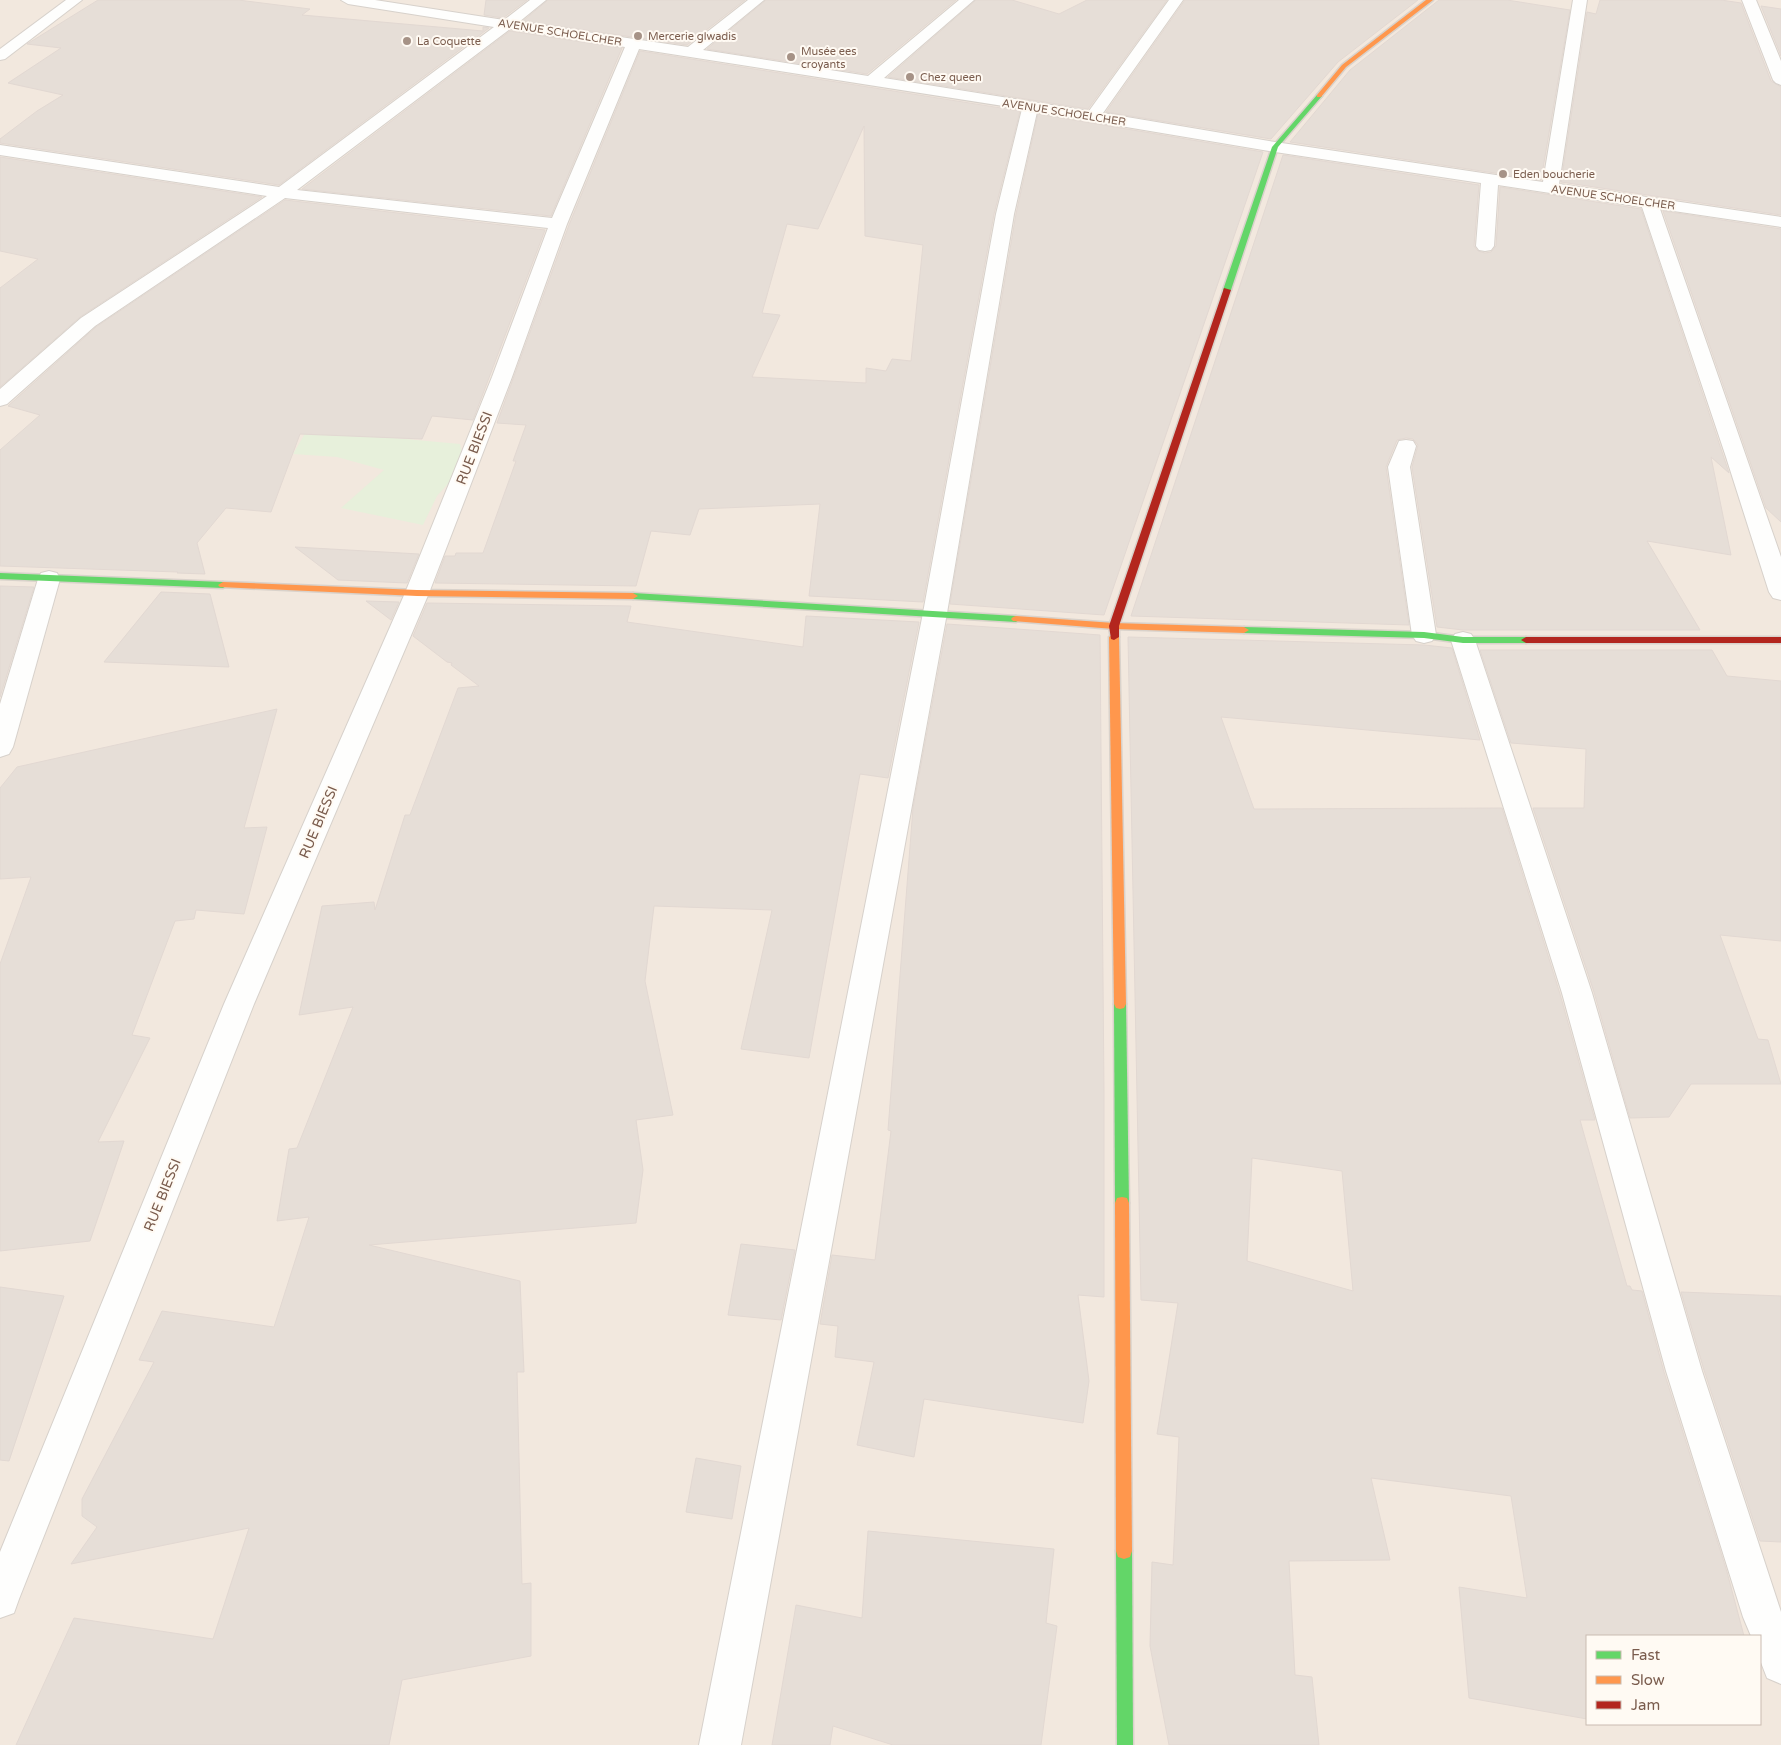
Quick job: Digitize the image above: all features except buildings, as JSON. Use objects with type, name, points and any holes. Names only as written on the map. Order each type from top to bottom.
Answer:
[{"type":"street","points":[[0,56],[75,0]]},
{"type":"street","points":[[0,400],[88,322],[282,194],[539,0]]},
{"type":"street","points":[[690,52],[757,0]]},
{"type":"street","points":[[870,82],[967,0]]},
{"type":"street","points":[[1094,116],[1176,0]]},
{"type":"street","points":[[1125,1745],[1121,1113],[1114,626],[1275,147],[1344,66],[1430,0]]},
{"type":"street","points":[[1550,189],[1580,0]]},
{"type":"street","points":[[1749,0],[1781,80]]},
{"type":"street","name":"AVENUE SCHOELCHER","points":[[355,1],[1031,106],[1275,147],[1781,222]]},
{"type":"street","name":"RUE BIESSI","points":[[0,1599],[239,1004],[417,593],[502,377],[558,224],[634,44]]},
{"type":"street","points":[[720,1745],[935,613],[1005,214],[1031,106]]},
{"type":"street","points":[[0,150],[282,194],[558,224]]},
{"type":"street","points":[[1485,246],[1490,180]]},
{"type":"street","points":[[1649,202],[1737,457],[1781,592]]},
{"type":"street","points":[[1406,446],[1399,467],[1424,635]]},
{"type":"street","points":[[0,576],[417,593],[630,596],[935,613],[1114,626],[1424,635],[1463,640],[1781,640]]},
{"type":"street","points":[[0,747],[49,579]]},
{"type":"street","points":[[1463,640],[1578,993],[1684,1371],[1760,1608],[1781,1664]]},
{"type":"shaded area","points":[[0,0],[1781,0],[1781,1745],[0,1745]]},
{"type":"green space","points":[[307,430],[460,444],[465,465],[437,496],[423,525],[341,508],[384,470],[337,457],[293,454]]},
{"type":"traffic: fast","points":[[1227,290],[1275,147],[1319,96]]},
{"type":"traffic: fast","points":[[0,576],[223,585]]},
{"type":"traffic: fast","points":[[633,596],[1016,619]]},
{"type":"traffic: fast","points":[[1244,630],[1424,635],[1463,640],[1526,640]]},
{"type":"traffic: fast","points":[[1120,1004],[1122,1203]]},
{"type":"traffic: fast","points":[[1124,1551],[1125,1745]]},
{"type":"traffic: slow","points":[[1319,96],[1344,66],[1430,0]]},
{"type":"traffic: slow","points":[[223,585],[417,593],[633,596]]},
{"type":"traffic: slow","points":[[1016,619],[1114,626],[1244,630]]},
{"type":"traffic: slow","points":[[1114,637],[1120,1004]]},
{"type":"traffic: slow","points":[[1122,1203],[1124,1551]]},
{"type":"traffic: jam","points":[[1114,637],[1114,626],[1227,290]]},
{"type":"traffic: jam","points":[[1526,640],[1781,640]]},
{"type":"place","name":"Mercerie glwadis","points":[[638,36]]},
{"type":"place","name":"La Coquette","points":[[407,41]]},
{"type":"place","name":"Musée ees croyants","points":[[791,57]]},
{"type":"place","name":"Chez queen","points":[[910,77]]},
{"type":"place","name":"Eden boucherie","points":[[1503,174]]}]
